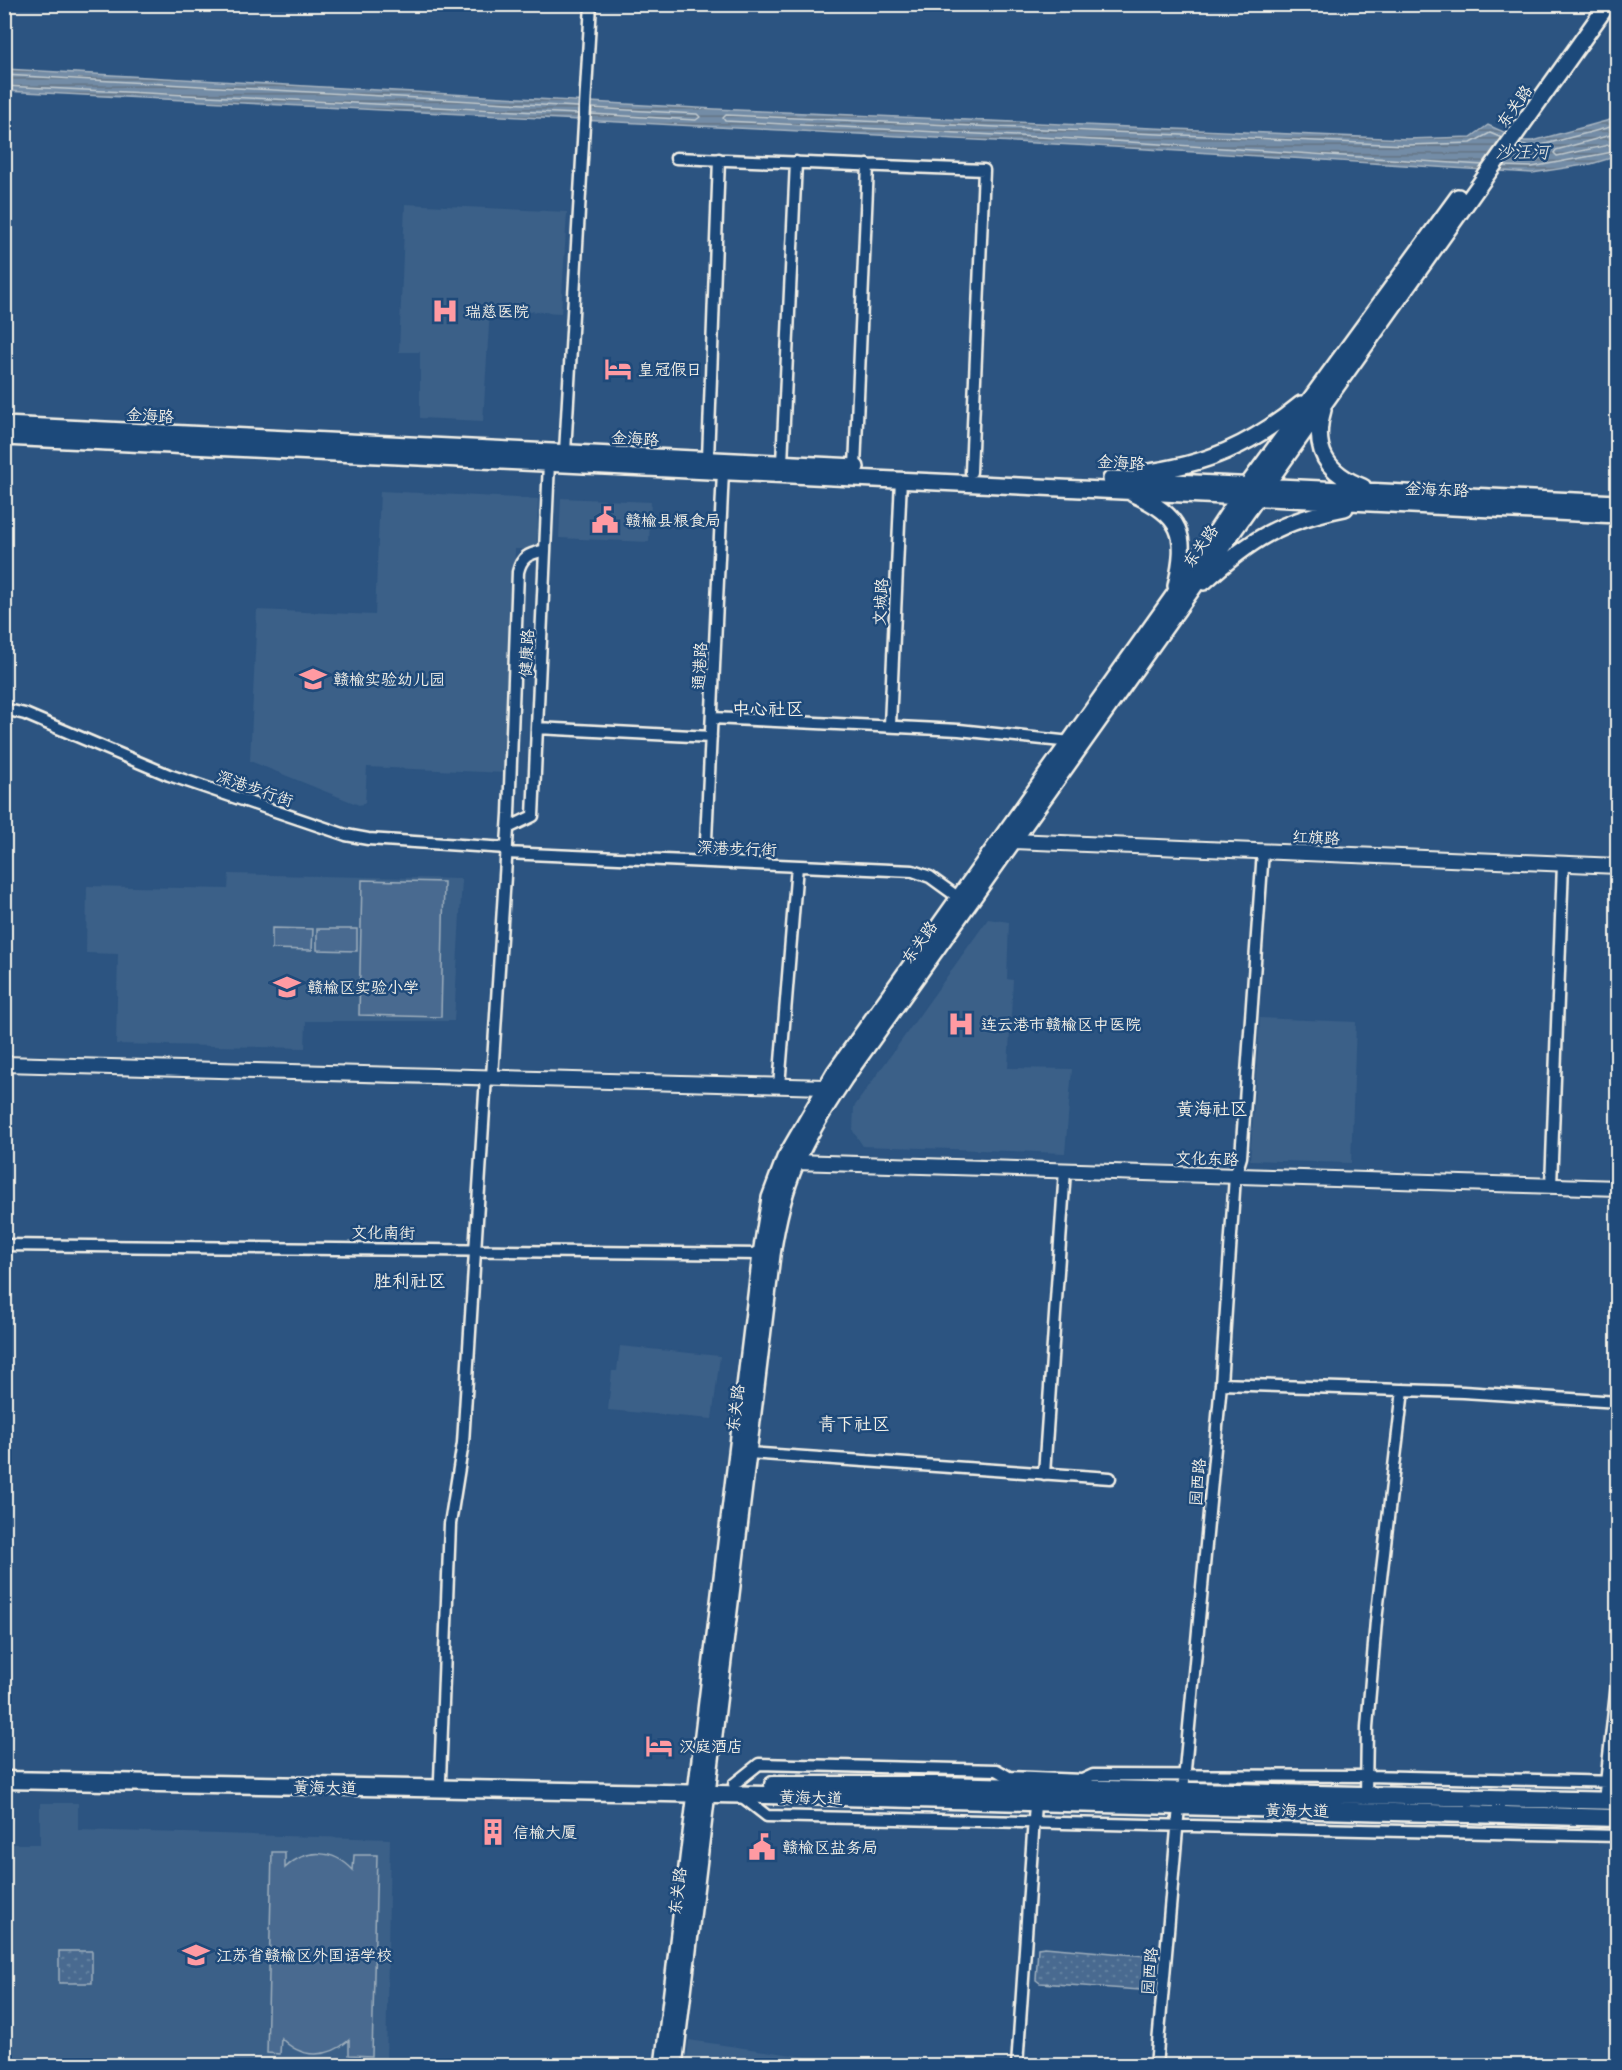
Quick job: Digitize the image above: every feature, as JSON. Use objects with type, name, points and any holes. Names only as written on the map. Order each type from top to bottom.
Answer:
[{"type":"main road","name":"东关路","points":[[663,2066],[748,1453],[777,1219],[795,1162],[844,1079],[1013,841],[1178,599],[1243,491],[1596,4]]},
{"type":"main road","name":"东关路","points":[[674,2066],[761,1254],[770,1198],[785,1158],[825,1087],[958,898],[1071,742],[1260,493],[1608,4]]},
{"type":"main road","points":[[1102,479],[1169,470],[1246,444],[1319,389]]},
{"type":"main road","points":[[1324,404],[1319,424],[1319,443],[1329,466],[1344,480],[1371,498]]},
{"type":"main road","name":"金海路","points":[[4,425],[1102,479],[1260,493]]},
{"type":"main road","name":"金海路","points":[[4,437],[1125,490],[1243,491]]},
{"type":"main road","points":[[1125,490],[1162,507],[1176,525],[1182,546],[1178,599]]},
{"type":"main road","name":"金海东路","points":[[1260,493],[1617,514]]},
{"type":"main road","points":[[1178,599],[1240,549],[1276,528],[1371,498]]},
{"type":"main road","name":"金海东路","points":[[1371,498],[1617,503]]},
{"type":"main road","name":"黄海大道","points":[[4,1769],[440,1779],[702,1789]]},
{"type":"main road","name":"黄海大道","points":[[4,1780],[702,1789],[1182,1791],[1611,1801]]},
{"type":"main road","name":"黄海大道","points":[[737,1789],[1035,1804],[1182,1791],[1617,1818]]},
{"type":"street","points":[[565,452],[591,4]]},
{"type":"street","points":[[676,158],[984,170],[971,472]]},
{"type":"street","points":[[708,459],[719,159]]},
{"type":"street","points":[[782,463],[796,162]]},
{"type":"street","points":[[855,467],[868,165]]},
{"type":"street","name":"健康路","points":[[508,828],[533,816],[549,463]]},
{"type":"street","name":"通港路","points":[[705,862],[723,471]]},
{"type":"street","name":"文城路","points":[[890,725],[901,479]]},
{"type":"street","points":[[440,1779],[450,1524],[463,1443],[507,851],[518,572],[520,560],[527,555],[545,550]]},
{"type":"street","name":"深港步行街","points":[[4,709],[25,714],[169,775],[346,835],[368,840],[396,839],[507,851],[922,872],[958,898]]},
{"type":"street","points":[[712,718],[890,725],[1071,742]]},
{"type":"street","points":[[537,728],[711,736]]},
{"type":"street","name":"红旗路","points":[[1013,841],[1617,866]]},
{"type":"street","name":"园西路","points":[[1156,2066],[1177,1826],[1221,1384],[1235,1176],[1240,1157],[1263,851]]},
{"type":"street","points":[[1551,1186],[1563,864]]},
{"type":"street","points":[[779,1086],[797,866]]},
{"type":"street","points":[[4,1064],[825,1087]]},
{"type":"street","name":"文化东路","points":[[795,1162],[1617,1188]]},
{"type":"street","points":[[1044,1474],[1065,1170]]},
{"type":"street","name":"文化南街","points":[[4,1245],[761,1254]]},
{"type":"street","points":[[1221,1384],[1403,1390],[1617,1402]]},
{"type":"street","points":[[1366,1796],[1367,1727],[1403,1390]]},
{"type":"street","points":[[748,1453],[1110,1478]]},
{"type":"street","points":[[1611,1801],[1617,1675]]},
{"type":"street","points":[[1182,1791],[1367,1776],[1612,1782]]},
{"type":"street","points":[[737,1789],[767,1816],[1617,1836]]},
{"type":"street","points":[[1017,2066],[1035,1804]]},
{"type":"shaded area","name":"瑞慈医院","points":[[405,204],[567,212],[561,313],[490,309],[483,421],[420,418],[420,352],[399,352]]},
{"type":"shaded area","points":[[380,491],[538,499],[537,549],[515,549],[507,773],[367,767],[365,803],[359,805],[250,761],[257,610],[375,615]]},
{"type":"shaded area","name":"赣榆县粮食局","points":[[561,498],[651,502],[649,542],[559,538]]},
{"type":"shaded area","name":"赣榆区实验小学","points":[[229,874],[462,879],[454,1021],[306,1021],[305,1048],[116,1044],[118,954],[86,953],[87,886],[228,889]]},
{"type":"shaded area","points":[[362,880],[444,882],[441,1017],[359,1015]]},
{"type":"shaded area","name":"连云港市赣榆区中医院","points":[[988,919],[1009,922],[1007,979],[1013,980],[1008,1068],[1072,1069],[1065,1153],[863,1146],[853,1131],[854,1107]]},
{"type":"shaded area","points":[[272,928],[313,929],[312,950],[272,949]]},
{"type":"shaded area","points":[[317,929],[357,929],[357,951],[317,950]]},
{"type":"shaded area","points":[[1260,1018],[1356,1022],[1351,1163],[1250,1160]]},
{"type":"shaded area","points":[[620,1346],[720,1356],[712,1419],[608,1410],[612,1371],[617,1371]]},
{"type":"shaded area","name":"江苏省赣榆区外国语学校","points":[[40,1803],[78,1803],[78,1830],[390,1839],[386,2065],[5,2066],[5,1844],[40,1844]]},
{"type":"shaded area","points":[[272,1852],[285,1852],[285,1868],[302,1857],[319,1854],[337,1858],[353,1870],[354,1855],[377,1855],[372,2056],[349,2055],[349,2040],[332,2051],[315,2054],[297,2050],[281,2038],[280,2054],[267,2053]]},
{"type":"shaded area","points":[[1038,1948],[1146,1956],[1150,1962],[1146,1986],[1140,1990],[1040,1983],[1036,1980]]},
{"type":"shaded area","points":[[59,1951],[92,1951],[92,1983],[59,1983]]},
{"type":"shaded area","points":[[689,2040],[861,2065],[686,2065]]},
{"type":"water","name":"沙汪河","points":[[5,69],[715,109],[1407,139],[1471,137],[1488,125],[1524,141],[1533,141],[1617,118],[1618,156],[1591,164],[1532,173],[1114,147],[5,91]]},
{"type":"place","name":"瑞慈医院","points":[[445,311]]},
{"type":"place","name":"皇冠假日","points":[[618,369]]},
{"type":"place","name":"赣榆县粮食局","points":[[605,520]]},
{"type":"place","name":"赣榆实验幼儿园","points":[[313,679]]},
{"type":"place","name":"赣榆区实验小学","points":[[287,987]]},
{"type":"place","name":"连云港市赣榆区中医院","points":[[961,1024]]},
{"type":"place","name":"汉庭酒店","points":[[659,1746]]},
{"type":"place","name":"信榆大厦","points":[[493,1832]]},
{"type":"place","name":"赣榆区盐务局","points":[[762,1847]]},
{"type":"place","name":"江苏省赣榆区外国语学校","points":[[196,1955]]},
{"type":"district","name":"中心社区","points":[[768,709]]},
{"type":"district","name":"黄海社区","points":[[1212,1109]]},
{"type":"district","name":"胜利社区","points":[[410,1281]]},
{"type":"district","name":"青下社区","points":[[854,1424]]}]
